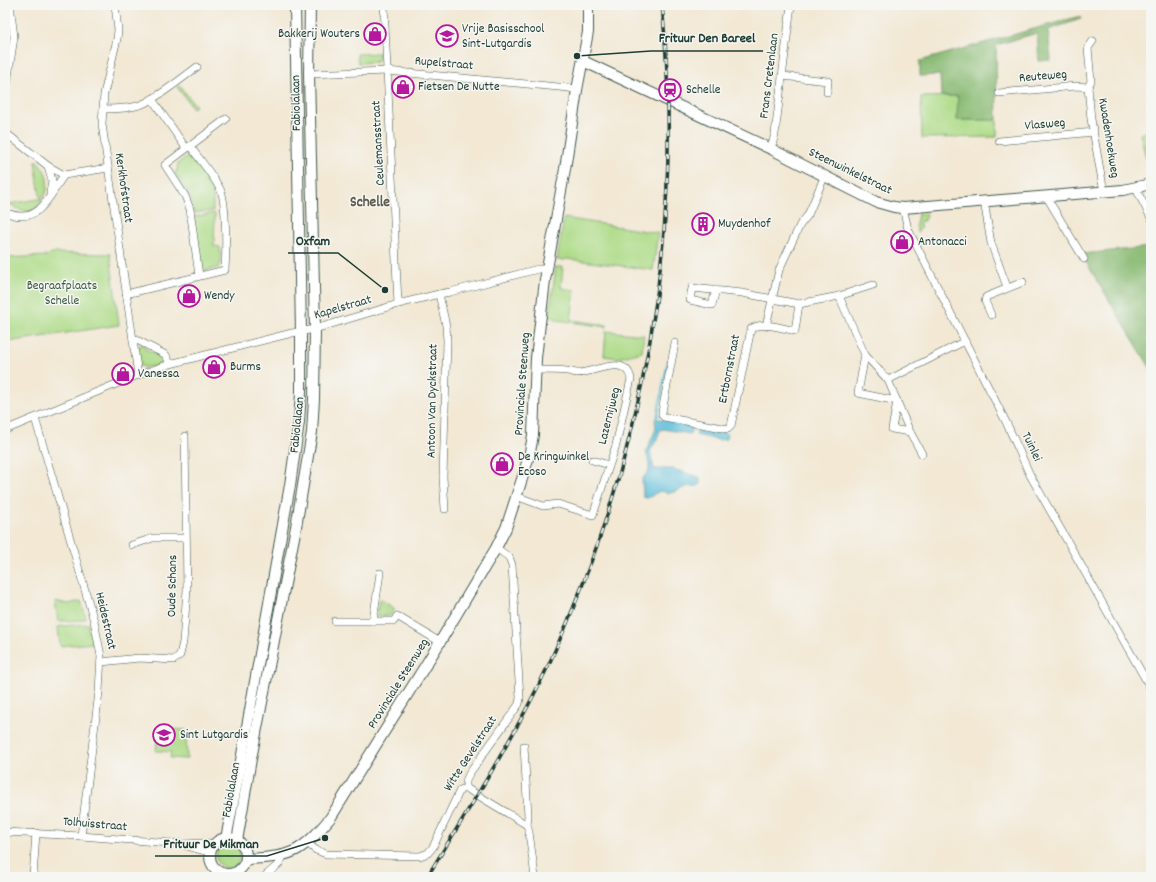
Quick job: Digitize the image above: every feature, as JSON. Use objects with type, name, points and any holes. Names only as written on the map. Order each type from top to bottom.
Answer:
[{"type":"main road","name":"Fabiolalaan","points":[[226,839],[240,771],[295,452],[301,398],[302,332],[296,5]]},
{"type":"main road","name":"Fabiolalaan","points":[[236,841],[296,526],[312,432],[315,329],[309,74],[310,5]]},
{"type":"main road","name":"Provinciale Steenweg","points":[[284,854],[296,850],[307,843],[331,817],[440,642],[496,548],[506,528],[531,447],[533,435],[536,370],[546,269],[565,169],[577,90],[588,32],[588,5]]},
{"type":"main road","name":"Steenwinkelstraat","points":[[583,61],[771,149],[876,202],[894,207],[903,208],[1104,192],[1123,190],[1151,184]]},
{"type":"main road","points":[[226,839],[236,841],[240,843],[246,855],[241,869],[229,876],[219,874],[212,864],[213,848],[226,839]]},
{"type":"main road","points":[[246,855],[268,852],[284,854]]},
{"type":"street","points":[[5,98],[14,37],[10,5]]},
{"type":"street","name":"Kerkhofstraat","points":[[115,5],[118,30],[104,94],[102,124],[138,375]]},
{"type":"street","name":"Ceulemansstraat","points":[[384,5],[398,304]]},
{"type":"street","name":"Frans Cretenlaan","points":[[771,149],[775,134],[791,5]]},
{"type":"street","name":"Kwadenhoekweg","points":[[1093,41],[1088,48],[1091,81],[1088,87],[1104,192]]},
{"type":"street","points":[[102,109],[120,109],[140,105],[152,99],[198,67]]},
{"type":"street","name":"Rupelstraat","points":[[309,74],[387,71],[577,90]]},
{"type":"street","points":[[782,76],[828,81],[827,92]]},
{"type":"street","name":"Reuteweg","points":[[999,93],[1076,86],[1088,87]]},
{"type":"street","points":[[126,294],[225,270],[226,256],[223,200],[221,190],[152,99]]},
{"type":"street","points":[[199,276],[190,209],[185,196],[165,166],[226,119]]},
{"type":"street","points":[[5,132],[48,166],[64,175],[108,168]]},
{"type":"street","name":"Vlasweg","points":[[999,141],[1094,132]]},
{"type":"street","points":[[48,166],[52,180],[50,195]]},
{"type":"street","points":[[10,214],[18,216],[31,215],[39,211],[64,175]]},
{"type":"street","points":[[799,304],[795,331],[766,326],[779,270],[800,225],[808,215],[825,175]]},
{"type":"street","points":[[1135,187],[1151,218]]},
{"type":"street","points":[[1046,196],[1084,259]]},
{"type":"street","points":[[984,201],[988,235],[1007,287]]},
{"type":"street","name":"Tuinlei","points":[[903,208],[908,229],[1007,424],[1030,475],[1151,689]]},
{"type":"street","name":"Kapelstraat","points":[[5,430],[138,375],[170,364],[315,329],[398,304],[538,269],[546,269]]},
{"type":"street","points":[[991,314],[985,301],[986,297],[1007,287],[1023,282]]},
{"type":"street","points":[[716,290],[742,293],[799,304],[839,296],[873,285]]},
{"type":"street","name":"Antoon Van Dyckstraat","points":[[439,294],[446,326],[447,341],[443,477],[445,509]]},
{"type":"street","points":[[839,296],[865,355],[888,380],[910,432],[922,454]]},
{"type":"street","name":"Ertbornstraat","points":[[675,343],[662,415],[726,429],[730,428],[751,329],[754,327],[766,326]]},
{"type":"street","points":[[133,338],[166,355],[170,364]]},
{"type":"street","points":[[888,380],[965,341]]},
{"type":"street","points":[[865,355],[858,393],[897,401]]},
{"type":"street","name":"Lazernijweg","points":[[516,496],[543,506],[558,504],[593,515],[616,445],[631,380],[630,373],[624,367],[616,365],[576,373],[569,371],[536,370]]},
{"type":"street","points":[[897,401],[892,429],[910,432]]},
{"type":"street","name":"Heidestraat","points":[[34,418],[94,621],[101,662],[81,836]]},
{"type":"street","name":"Oude Schans","points":[[101,662],[139,658],[174,660],[180,655],[183,642],[187,590],[185,538],[185,436]]},
{"type":"street","name":"Lazernijweg","points":[[592,460],[609,466]]},
{"type":"street","points":[[132,545],[153,538],[185,538]]},
{"type":"street","name":"Witte Gevelstraat","points":[[307,843],[316,850],[326,854],[420,856],[428,853],[432,847],[460,790],[466,788],[466,781],[469,774],[519,704],[520,698],[512,565],[509,557],[496,548]]},
{"type":"street","points":[[373,621],[380,573]]},
{"type":"street","points":[[335,621],[394,621],[397,616],[440,642]]},
{"type":"street","points":[[524,746],[528,816],[527,826],[535,877]]},
{"type":"street","points":[[466,788],[527,826]]},
{"type":"street","name":"Tolhuisstraat","points":[[5,832],[183,844],[204,843],[213,848]]},
{"type":"street","points":[[33,877],[36,833]]},
{"type":"street","name":"Provinciale Steenweg","points":[[264,877],[279,864],[284,854]]},
{"type":"green space","points":[[1080,16],[1081,19],[1048,30],[1051,60],[1039,61],[1037,33],[996,45],[997,120],[957,120],[958,96],[941,96],[940,75],[920,76],[920,61]]},
{"type":"green space","points":[[379,53],[379,59],[376,62],[358,63],[357,54]]},
{"type":"green space","points":[[179,86],[196,106],[193,108],[177,87]]},
{"type":"green space","points":[[958,96],[957,120],[997,120],[997,137],[922,138],[921,97]]},
{"type":"green space","points":[[1151,130],[1151,176],[1140,134]]},
{"type":"green space","points":[[190,154],[213,185],[213,211],[193,213],[192,200],[175,173],[178,163]]},
{"type":"green space","points":[[36,160],[45,172],[47,182],[45,196],[40,197],[35,161]]},
{"type":"green space","points":[[44,198],[38,206],[30,211],[21,210],[9,204]]},
{"type":"green space","points":[[215,213],[214,246],[220,247],[221,263],[218,268],[203,271],[201,270],[193,217]]},
{"type":"green space","points":[[918,214],[926,214],[927,216],[924,222],[922,220],[919,225],[921,227],[917,232],[916,224]]},
{"type":"green space","points":[[564,218],[658,233],[653,270],[567,259],[557,260]]},
{"type":"green space","points":[[1151,247],[1151,369],[1081,254]]},
{"type":"green space","name":"Begraafplaats Schelle","points":[[51,253],[110,254],[119,325],[8,342],[10,361],[5,363],[5,258],[48,256]]},
{"type":"green space","points":[[556,267],[563,267],[561,288],[575,290],[571,320],[607,325],[607,327],[556,320],[556,318],[549,317]]},
{"type":"green space","points":[[606,331],[644,335],[642,352],[618,358],[604,356]]},
{"type":"green space","points":[[140,345],[144,345],[145,349],[163,356],[162,362],[152,367],[141,366],[137,350]]},
{"type":"green space","points":[[380,599],[395,609],[390,616],[376,616]]},
{"type":"green space","points":[[55,601],[68,604],[81,601],[86,618],[83,620],[58,621]]},
{"type":"green space","points":[[88,624],[93,643],[60,646],[58,627]]},
{"type":"green space","points":[[158,728],[186,730],[187,759],[170,758],[171,752],[156,751]]},
{"type":"green space","points":[[228,844],[237,847],[240,856],[237,865],[228,868],[219,865],[216,856],[219,847]]},
{"type":"water","points":[[655,419],[692,426],[690,434],[663,429],[660,430],[650,451],[654,469],[673,469],[699,477],[700,484],[670,493],[659,491],[647,498],[643,497],[642,480],[649,470],[646,451],[656,429]]},
{"type":"water","points":[[698,427],[727,434],[726,439],[719,440],[696,435]]},
{"type":"waterway","points":[[657,419],[668,360]]},
{"type":"railway","points":[[427,877],[521,719],[549,664],[582,586],[610,506],[633,425],[650,342],[661,258],[667,174],[668,90],[662,5]]},
{"type":"place","name":"Bakkerij Wouters","points":[[375,34]]},
{"type":"place","name":"Vrije Basisschool Sint-Lutgardis","points":[[447,36]]},
{"type":"place","name":"Frituur Den Bareel","points":[[577,56]]},
{"type":"place","name":"Fietsen De Nutte","points":[[403,87]]},
{"type":"place","name":"Schelle","points":[[670,90]]},
{"type":"place","name":"Muydenhof","points":[[703,224]]},
{"type":"place","name":"Antonacci","points":[[902,242]]},
{"type":"place","name":"Oxfam","points":[[385,290]]},
{"type":"place","name":"Wendy","points":[[189,296]]},
{"type":"place","name":"Burms","points":[[214,367]]},
{"type":"place","name":"Vanessa","points":[[123,374]]},
{"type":"place","name":"De Kringwinkel Ecoso","points":[[502,464]]},
{"type":"place","name":"Sint Lutgardis","points":[[164,735]]},
{"type":"place","name":"Frituur De Mikman","points":[[325,838]]},
{"type":"district","name":"Schelle","points":[[370,203]]}]
